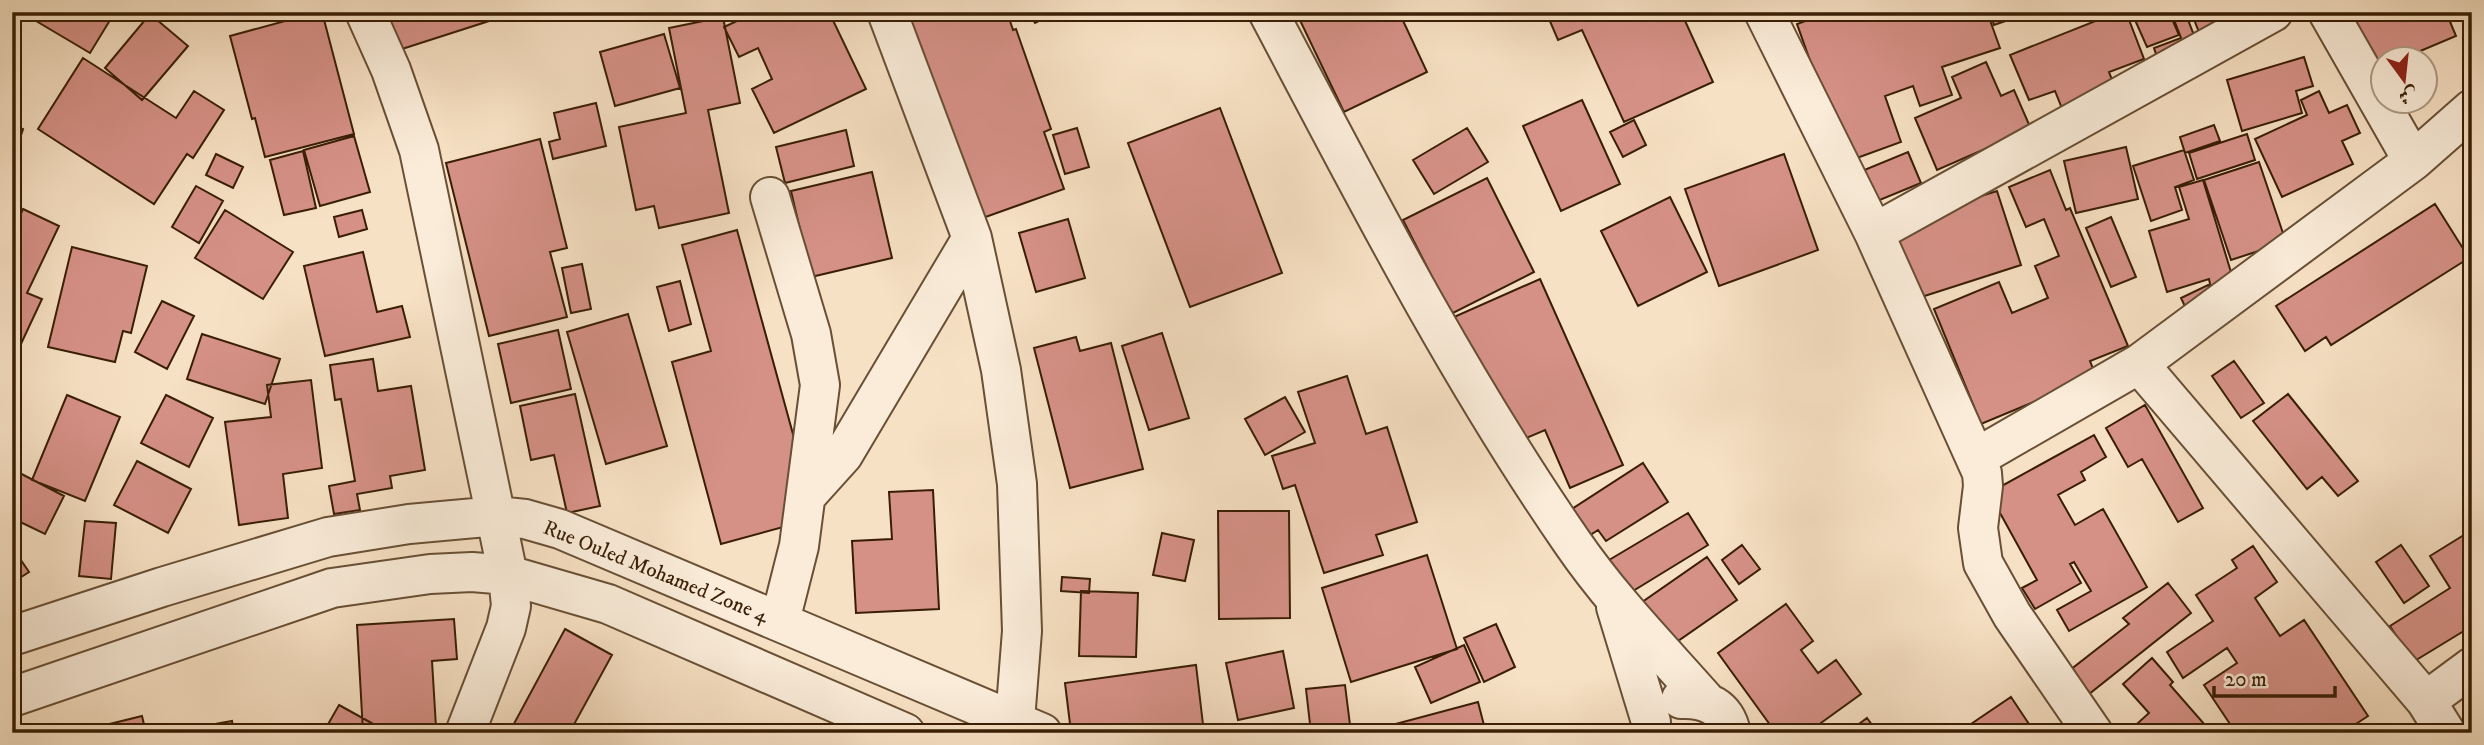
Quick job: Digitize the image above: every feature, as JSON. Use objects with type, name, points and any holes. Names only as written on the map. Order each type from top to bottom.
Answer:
[{"type":"street","points":[[365,12],[391,70],[419,150],[508,575],[511,606],[506,628],[466,733]]},
{"type":"street","points":[[887,12],[972,237],[1001,370],[1017,484],[1022,631],[1029,726]]},
{"type":"street","points":[[1268,12],[1361,189],[1475,392],[1573,543],[1612,594],[1705,701]]},
{"type":"street","points":[[1763,12],[1874,233],[1982,472],[1978,528],[1983,563],[2012,615],[2092,733]]},
{"type":"street","points":[[1874,233],[2273,12]]},
{"type":"street","points":[[2328,12],[2413,161]]},
{"type":"street","points":[[1976,458],[2139,364],[2413,161],[2472,109]]},
{"type":"street","points":[[770,197],[811,334],[820,386],[799,546],[780,621]]},
{"type":"street","points":[[806,496],[844,455],[972,237]]},
{"type":"street","points":[[2139,364],[2426,701],[2446,733]]},
{"type":"street","name":"Rue Ouled Mohamed Zone 4","points":[[12,636],[328,537],[409,523],[497,516],[525,519],[560,529],[1029,726]]},
{"type":"street","points":[[12,696],[332,588],[430,574],[472,572],[508,575],[608,604],[905,733]]},
{"type":"street","points":[[1612,594],[1650,727]]},
{"type":"street","points":[[2426,701],[2472,667]]},
{"type":"street","points":[[1650,727],[1668,704],[1680,699],[1705,701],[1717,707],[1732,731]]},
{"type":"building","points":[[21,12],[115,12],[90,53]]},
{"type":"building","points":[[322,12],[354,134],[265,157],[230,36]]},
{"type":"building","points":[[386,12],[486,12],[489,21],[399,50]]},
{"type":"building","points":[[756,12],[829,12],[866,89],[774,133],[752,89],[772,79],[758,48],[739,57],[724,27]]},
{"type":"building","points":[[908,12],[1007,12],[1013,30],[1016,29],[1051,129],[1044,132],[1064,189],[980,219]]},
{"type":"building","points":[[1029,12],[1057,12],[1035,23]]},
{"type":"building","points":[[1296,12],[1399,12],[1427,72],[1344,112]]},
{"type":"building","points":[[1546,12],[1681,12],[1713,82],[1624,122],[1582,30],[1558,40]]},
{"type":"building","points":[[1830,12],[1987,12],[2000,48],[1942,67],[1952,95],[1920,106],[1913,86],[1885,96],[1901,142],[1846,162],[1797,24]]},
{"type":"building","points":[[1990,12],[2032,12],[1994,25]]},
{"type":"building","points":[[2118,12],[2126,12],[2144,59],[2109,72],[2118,95],[2065,116],[2055,91],[2029,100],[2010,55]]},
{"type":"building","points":[[2154,12],[2169,12],[2179,35],[2147,47],[2135,20]]},
{"type":"building","points":[[2171,12],[2185,12],[2200,51],[2160,66],[2154,48],[2181,38]]},
{"type":"building","points":[[2191,12],[2287,12],[2207,52]]},
{"type":"building","points":[[2346,12],[2446,12],[2456,36],[2432,46],[2368,46],[2368,73]]},
{"type":"building","points":[[150,14],[188,46],[142,100],[105,68]]},
{"type":"building","points":[[723,17],[740,103],[708,110],[729,213],[659,228],[654,206],[636,210],[619,127],[686,113],[669,28]]},
{"type":"building","points":[[664,34],[680,88],[615,106],[600,52]]},
{"type":"building","points":[[2304,57],[2313,86],[2296,91],[2302,113],[2242,131],[2227,80]]},
{"type":"building","points":[[83,58],[176,118],[194,91],[224,110],[193,158],[187,154],[154,204],[38,129]]},
{"type":"building","points":[[1986,62],[2001,96],[2014,90],[2031,129],[1937,170],[1915,118],[1961,98],[1952,77]]},
{"type":"building","points":[[2319,91],[2329,113],[2347,105],[2360,133],[2342,141],[2353,164],[2282,197],[2255,139],[2307,115],[2301,100]]},
{"type":"building","points":[[1582,100],[1620,184],[1561,211],[1523,126]]},
{"type":"building","points":[[596,103],[606,146],[553,159],[549,142],[560,139],[554,113]]},
{"type":"building","points":[[1220,108],[1282,273],[1190,307],[1128,143]]},
{"type":"building","points":[[1634,120],[1646,145],[1623,157],[1610,132]]},
{"type":"building","points":[[12,125],[23,129],[12,163]]},
{"type":"building","points":[[2214,125],[2220,141],[2185,153],[2180,137]]},
{"type":"building","points":[[1077,128],[1089,167],[1065,174],[1053,135]]},
{"type":"building","points":[[1467,128],[1488,162],[1434,194],[1413,160]]},
{"type":"building","points":[[846,130],[854,166],[785,183],[776,147]]},
{"type":"building","points":[[2247,134],[2255,160],[2197,179],[2189,153]]},
{"type":"building","points":[[354,136],[370,192],[320,206],[304,150]]},
{"type":"building","points":[[540,139],[567,248],[550,252],[567,317],[489,336],[446,163]]},
{"type":"building","points":[[2126,147],[2138,199],[2076,213],[2064,161]]},
{"type":"building","points":[[2184,150],[2194,180],[2175,187],[2182,210],[2151,221],[2133,166]]},
{"type":"building","points":[[303,151],[316,208],[284,215],[270,160]]},
{"type":"building","points":[[1908,152],[1921,183],[1870,204],[1857,173]]},
{"type":"building","points":[[216,154],[243,167],[233,188],[206,175]]},
{"type":"building","points":[[1784,154],[1818,250],[1719,286],[1685,189]]},
{"type":"building","points":[[2259,162],[2286,242],[2231,260],[2204,180]]},
{"type":"building","points":[[2050,170],[2066,210],[2070,208],[2128,346],[2090,361],[2096,376],[1981,424],[1934,309],[1999,282],[2012,313],[2048,298],[2035,266],[2059,256],[2044,219],[2026,227],[2009,187]]},
{"type":"building","points":[[872,172],[892,258],[811,277],[791,191]]},
{"type":"building","points":[[1487,178],[1534,272],[1451,314],[1403,220]]},
{"type":"building","points":[[2203,180],[2234,282],[2211,289],[2209,279],[2167,292],[2149,231],[2189,219],[2179,187]]},
{"type":"building","points":[[196,186],[223,201],[199,243],[172,227]]},
{"type":"building","points":[[1997,191],[2021,265],[1909,301],[1885,226]]},
{"type":"building","points":[[1670,197],[1707,272],[1638,306],[1601,231]]},
{"type":"building","points":[[2435,204],[2469,258],[2331,345],[2326,337],[2305,351],[2276,306]]},
{"type":"building","points":[[23,209],[59,226],[27,293],[42,299],[12,363],[12,232]]},
{"type":"building","points":[[225,210],[293,252],[263,299],[195,258]]},
{"type":"building","points":[[362,210],[367,229],[339,237],[334,217]]},
{"type":"building","points":[[2111,217],[2136,277],[2111,287],[2086,228]]},
{"type":"building","points":[[1068,219],[1085,278],[1036,292],[1019,233]]},
{"type":"building","points":[[737,230],[816,518],[721,544],[672,362],[711,351],[682,245]]},
{"type":"building","points":[[72,247],[147,266],[131,333],[123,331],[115,362],[48,347]]},
{"type":"building","points":[[363,252],[377,312],[402,306],[410,337],[325,356],[304,266]]},
{"type":"building","points":[[582,264],[591,309],[571,313],[562,268]]},
{"type":"building","points":[[1540,279],[1623,465],[1570,488],[1545,430],[1510,445],[1454,317]]},
{"type":"building","points":[[680,281],[691,324],[669,331],[657,287]]},
{"type":"building","points":[[2208,285],[2216,301],[2189,315],[2181,298]]},
{"type":"building","points":[[162,301],[194,316],[167,369],[135,352]]},
{"type":"building","points":[[628,314],[667,446],[606,464],[567,332]]},
{"type":"building","points":[[558,330],[571,389],[511,403],[498,344]]},
{"type":"building","points":[[1162,333],[1189,418],[1149,430],[1122,346]]},
{"type":"building","points":[[202,334],[280,359],[265,404],[187,379]]},
{"type":"building","points":[[1076,337],[1080,351],[1111,343],[1143,469],[1070,488],[1034,348]]},
{"type":"building","points":[[373,359],[378,391],[411,386],[425,470],[390,476],[392,488],[357,494],[360,510],[334,514],[329,486],[355,481],[341,399],[335,400],[330,365]]},
{"type":"building","points":[[2234,361],[2264,403],[2241,418],[2212,376]]},
{"type":"building","points":[[1347,376],[1366,434],[1387,427],[1417,522],[1376,535],[1383,555],[1324,573],[1295,485],[1283,489],[1272,456],[1315,443],[1298,392]]},
{"type":"building","points":[[311,380],[322,468],[283,474],[288,518],[239,525],[225,422],[271,417],[267,385]]},
{"type":"building","points":[[575,394],[600,506],[567,513],[554,455],[531,460],[520,406]]},
{"type":"building","points":[[2288,394],[2358,481],[2338,496],[2322,477],[2307,489],[2253,421]]},
{"type":"building","points":[[67,395],[120,417],[85,501],[32,480]]},
{"type":"building","points":[[166,395],[213,418],[189,467],[141,443]]},
{"type":"building","points":[[1285,397],[1305,432],[1265,455],[1245,419]]},
{"type":"building","points":[[2145,405],[2203,508],[2178,522],[2142,459],[2128,467],[2106,428]]},
{"type":"building","points":[[2094,435],[2106,457],[2081,472],[2085,480],[2058,495],[2075,525],[2103,509],[2147,587],[2069,631],[2057,610],[2091,591],[2074,562],[2070,564],[2081,583],[2035,609],[2022,588],[2037,580],[1989,493]]},
{"type":"building","points":[[137,461],[191,489],[168,533],[114,505]]},
{"type":"building","points":[[1643,463],[1668,502],[1606,541],[1598,530],[1578,543],[1561,516]]},
{"type":"building","points":[[12,469],[64,496],[45,534],[12,518]]},
{"type":"building","points":[[933,490],[939,609],[856,613],[852,541],[892,539],[889,492]]},
{"type":"building","points":[[1218,511],[1289,511],[1290,618],[1219,619]]},
{"type":"building","points":[[1688,513],[1708,545],[1620,599],[1599,566]]},
{"type":"building","points":[[85,521],[116,523],[111,579],[79,576]]},
{"type":"building","points":[[2472,530],[2472,626],[2413,662],[2390,626],[2450,588],[2430,556]]},
{"type":"building","points":[[1162,533],[1194,540],[1185,581],[1153,575]]},
{"type":"building","points":[[1742,545],[1760,569],[1739,584],[1722,560]]},
{"type":"building","points":[[2401,545],[2429,586],[2404,603],[2376,562]]},
{"type":"building","points":[[2253,546],[2277,582],[2255,598],[2280,636],[2304,620],[2368,716],[2342,733],[2236,733],[2204,685],[2237,663],[2227,648],[2183,678],[2167,652],[2213,621],[2196,595],[2237,568],[2232,560]]},
{"type":"building","points":[[12,547],[29,572],[12,583]]},
{"type":"building","points":[[1427,555],[1457,649],[1351,682],[1322,588]]},
{"type":"building","points":[[1707,557],[1737,600],[1665,650],[1635,607]]},
{"type":"building","points":[[1062,577],[1090,579],[1089,593],[1061,591]]},
{"type":"building","points":[[2168,583],[2191,613],[2084,698],[2065,674],[2129,624],[2123,618]]},
{"type":"building","points":[[1081,591],[1138,593],[1136,657],[1079,656]]},
{"type":"building","points":[[1786,604],[1813,641],[1801,650],[1818,673],[1836,660],[1861,694],[1807,733],[1776,733],[1718,653]]},
{"type":"building","points":[[454,619],[457,659],[432,661],[436,727],[363,732],[357,625]]},
{"type":"building","points":[[1496,624],[1515,667],[1484,682],[1464,638]]},
{"type":"building","points":[[565,629],[612,655],[572,728],[581,733],[509,733]]},
{"type":"building","points":[[1464,645],[1480,682],[1431,703],[1415,667]]},
{"type":"building","points":[[1283,651],[1294,708],[1238,720],[1226,663]]},
{"type":"building","points":[[2152,658],[2173,682],[2170,685],[2212,733],[2127,733],[2149,713],[2123,684]]},
{"type":"building","points":[[1196,665],[1204,733],[1131,733],[1130,725],[1071,732],[1065,683]]},
{"type":"building","points":[[1345,685],[1351,733],[1311,733],[1306,689]]},
{"type":"building","points":[[2011,697],[2035,733],[1972,733],[1968,726]]},
{"type":"building","points":[[1478,702],[1486,733],[1362,733]]},
{"type":"building","points":[[339,705],[386,731],[385,733],[323,733]]},
{"type":"building","points":[[142,716],[146,733],[73,733]]},
{"type":"building","points":[[1867,718],[1878,733],[1847,733]]},
{"type":"building","points":[[232,721],[234,733],[194,733],[193,728]]}]
